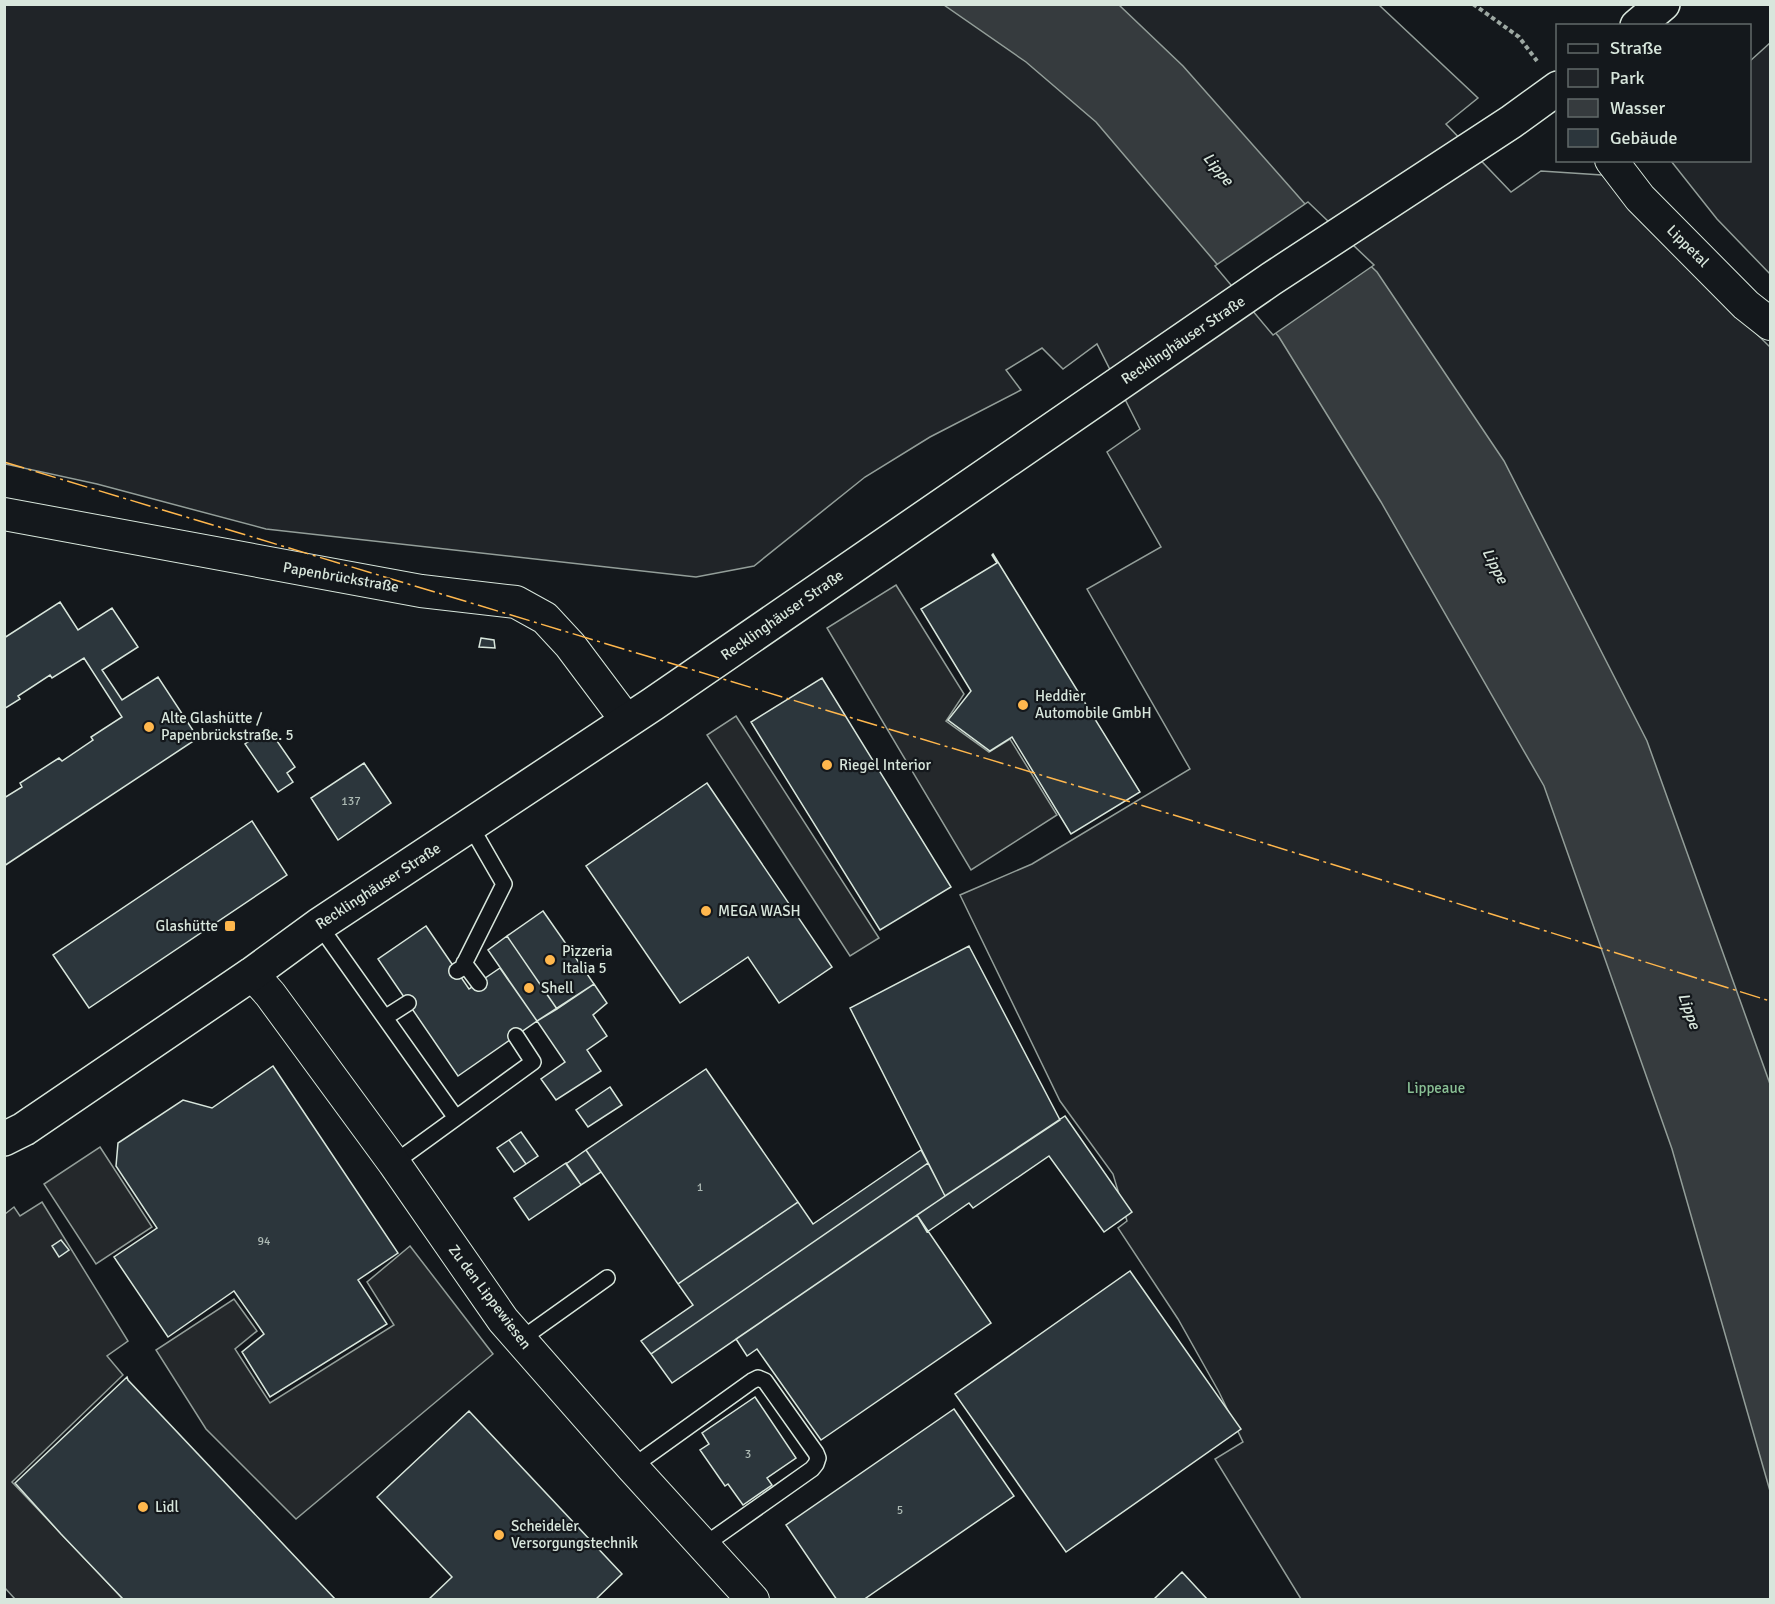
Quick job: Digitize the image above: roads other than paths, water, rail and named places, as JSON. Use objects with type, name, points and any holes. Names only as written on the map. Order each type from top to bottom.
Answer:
[{"type":"main road","points":[[1639,24],[1664,4]]},
{"type":"main road","name":"Recklinghäuser Straße","points":[[4,1139],[24,1129],[252,974],[319,925],[627,721],[1271,279],[1511,122],[1550,78]]},
{"type":"street","name":"Lippetal","points":[[1613,162],[1641,198],[1746,305],[1770,324]]},
{"type":"street","name":"Papenbrückstraße","points":[[4,514],[421,591],[516,602],[545,618],[570,645],[627,721]]},
{"type":"street","name":"Zu den Lippewiesen","points":[[252,974],[270,994],[394,1163],[520,1340],[753,1599]]},
{"type":"lane","points":[[470,825],[504,884],[461,967],[479,982]]},
{"type":"lane","points":[[319,925],[456,1118]]},
{"type":"lane","points":[[386,1017],[408,1003]]},
{"type":"lane","points":[[394,1163],[533,1062],[516,1036]]},
{"type":"lane","points":[[520,1340],[607,1278]]},
{"type":"lane","points":[[632,1467],[752,1381],[758,1378],[765,1381],[816,1453],[818,1458],[816,1464],[798,1480],[703,1546]]},
{"type":"water","name":"Lippe","points":[[944,5],[1119,5],[1183,66],[1305,204],[1377,272],[1504,461],[1647,741],[1770,1084],[1770,1491],[1672,1149],[1544,786],[1381,502],[1279,337],[1096,122],[1026,62]]},
{"type":"place","name":"Heddier Automobile GmbH","points":[[1023,705]]},
{"type":"place","name":"Alte Glashütte / Papenbrückstraße. 5","points":[[149,727]]},
{"type":"place","name":"Riegel Interior","points":[[827,765]]},
{"type":"place","name":"MEGA WASH","points":[[706,911]]},
{"type":"place","name":"Glashütte","points":[[230,926]]},
{"type":"place","name":"Pizzeria Italia 5","points":[[550,960]]},
{"type":"place","name":"Shell","points":[[529,988]]},
{"type":"place","name":"Lidl","points":[[143,1507]]},
{"type":"place","name":"Scheideler Versorgungstechnik","points":[[499,1535]]},
{"type":"park label","name":"Lippeaue","points":[[1436,1088]]}]
